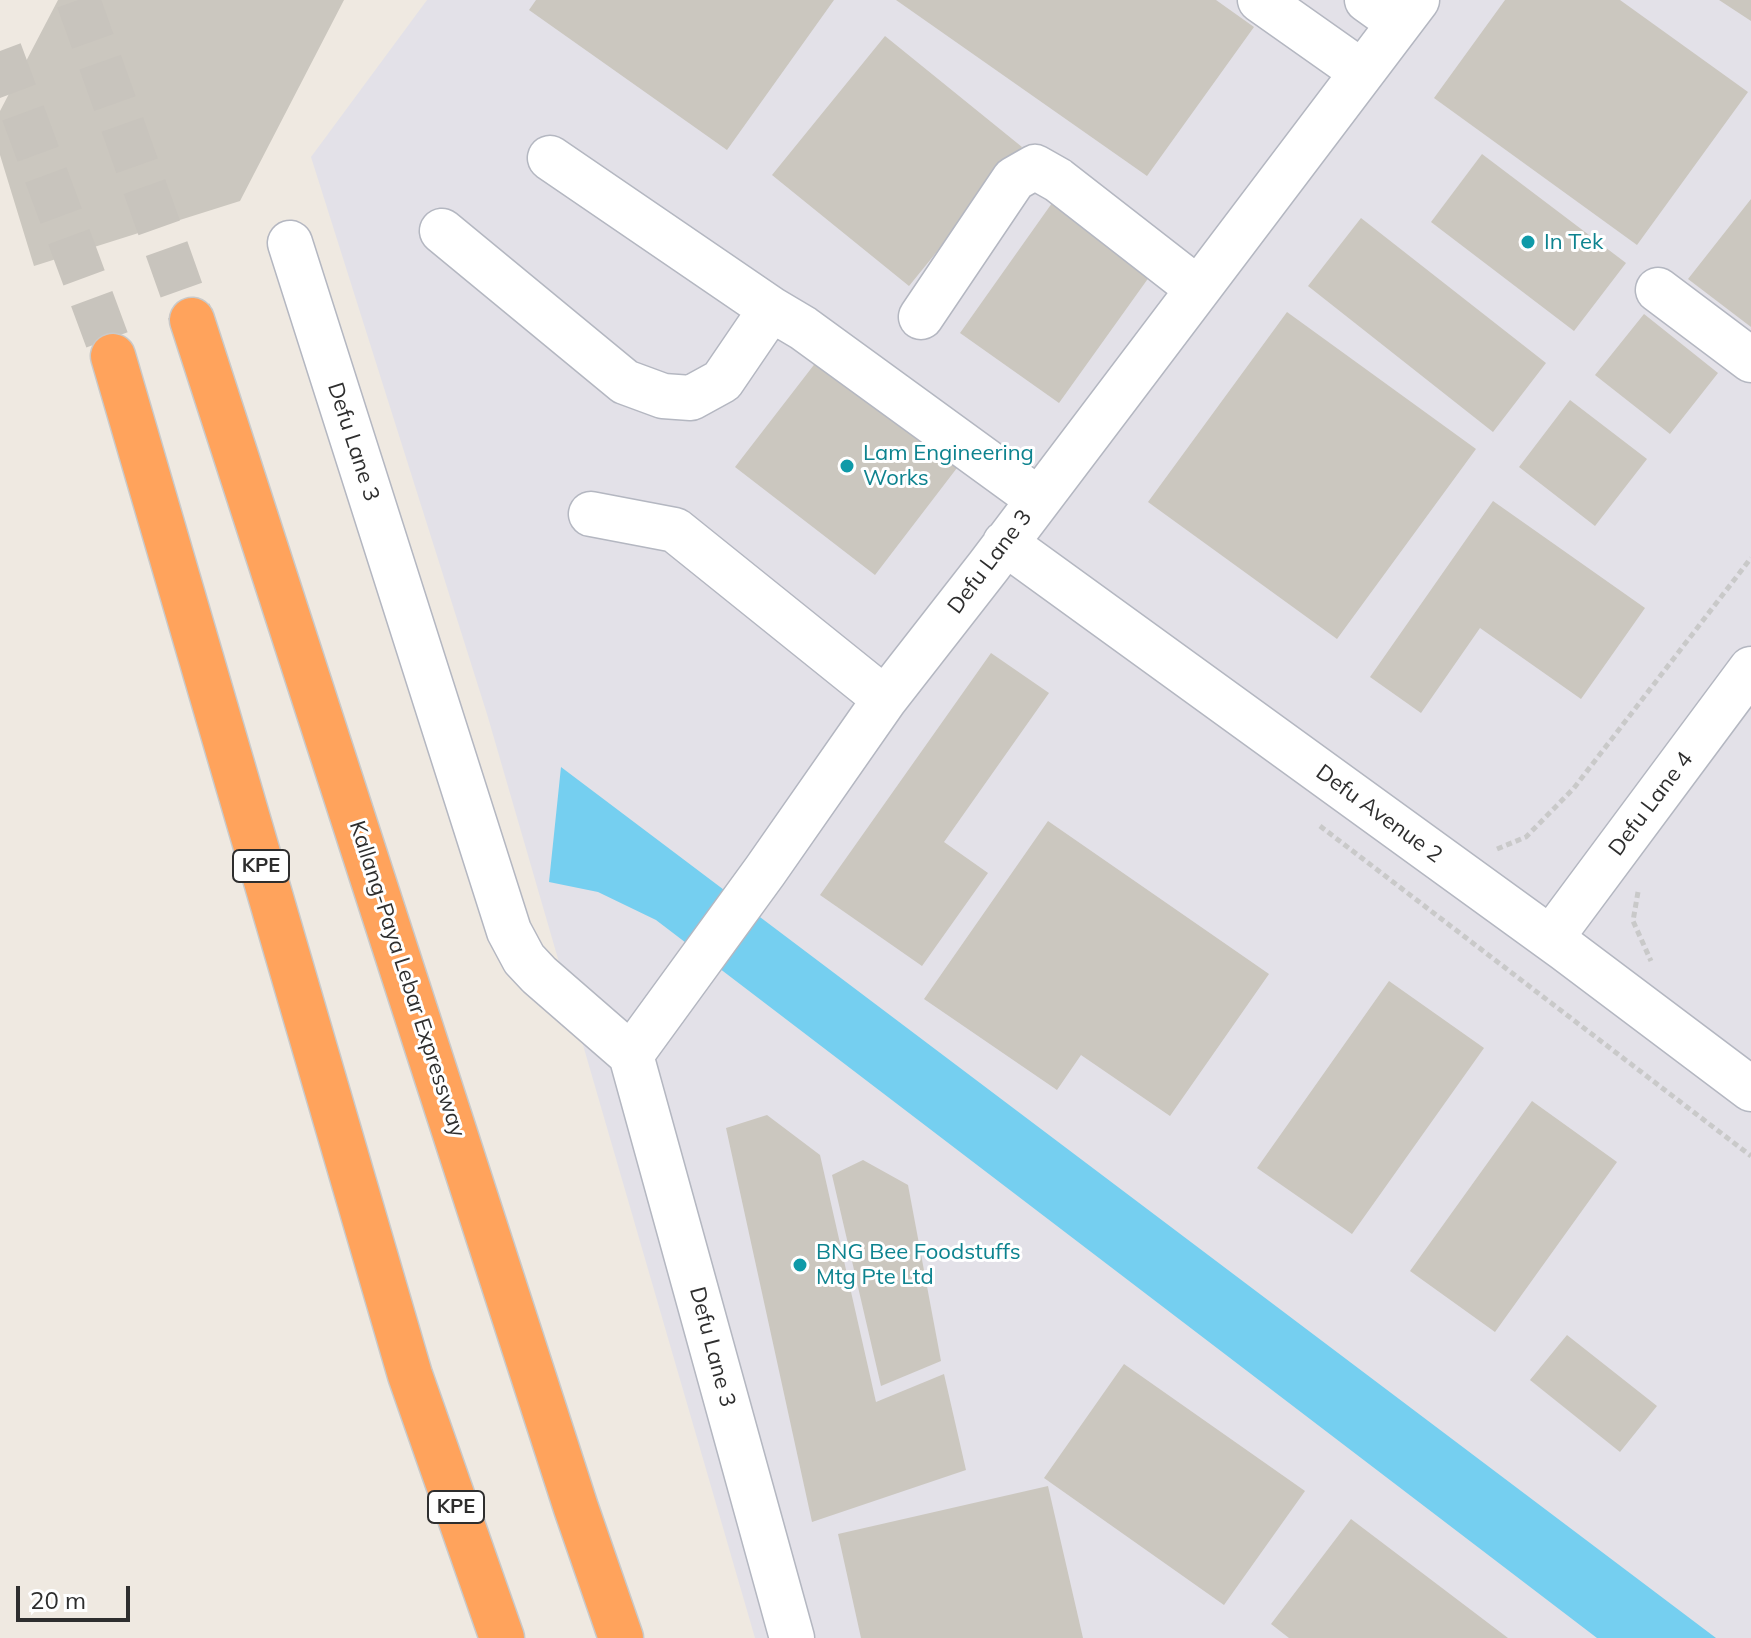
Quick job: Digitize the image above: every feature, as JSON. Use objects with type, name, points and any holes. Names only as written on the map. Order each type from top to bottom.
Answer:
[{"type":"highway","name":"Kallang-Paya Lebar Expressway","points":[[192,320],[576,1508],[621,1638]]},
{"type":"highway","name":"KPE","points":[[113,356],[410,1375],[502,1638]]},
{"type":"street","points":[[1260,0],[1362,72]]},
{"type":"street","name":"Defu Lane 3","points":[[631,1055],[885,699],[1362,72],[1394,8]]},
{"type":"street","points":[[550,158],[803,328],[1038,499]]},
{"type":"street","points":[[921,317],[1014,179],[1035,167],[1058,180],[1198,289]]},
{"type":"street","points":[[442,231],[625,382],[663,396],[691,398],[722,381],[771,309]]},
{"type":"street","name":"Defu Lane 3","points":[[290,243],[509,931],[524,959],[539,975],[631,1055],[792,1638]]},
{"type":"street","points":[[1658,290],[1751,360]]},
{"type":"street","points":[[591,514],[675,530],[885,699]]},
{"type":"street","name":"Defu Avenue 2","points":[[1005,543],[1551,938],[1751,1089]]},
{"type":"street","name":"Defu Lane 4","points":[[1551,938],[1751,669]]},
{"type":"path","points":[[1485,855],[1526,837],[1574,788],[1751,558]]},
{"type":"path","points":[[1308,817],[1751,1156]]},
{"type":"path","points":[[1640,880],[1633,921],[1651,961]]},
{"type":"shaded area","points":[[427,0],[1751,0],[1751,1638],[755,1638],[487,714],[311,157]]},
{"type":"water","points":[[561,767],[1716,1638],[1597,1638],[656,920],[598,892],[549,882]]},
{"type":"building","points":[[58,0],[344,0],[240,201],[34,266],[0,155],[0,111]]},
{"type":"building","points":[[536,0],[834,0],[727,150],[529,10]]},
{"type":"building","points":[[896,0],[1216,0],[1254,27],[1147,176]]},
{"type":"building","points":[[1505,0],[1620,0],[1748,92],[1637,245],[1434,98]]},
{"type":"building","points":[[1719,0],[1751,0],[1751,21]]},
{"type":"building","points":[[885,36],[1022,147],[909,286],[772,175]]},
{"type":"building","name":"In Tek","points":[[1482,154],[1626,263],[1574,331],[1431,222]]},
{"type":"building","points":[[1057,196],[1157,266],[1059,403],[960,333]]},
{"type":"building","points":[[1751,199],[1751,327],[1688,279]]},
{"type":"building","points":[[1361,218],[1546,363],[1493,432],[1308,286]]},
{"type":"building","points":[[1287,312],[1476,449],[1337,639],[1148,502]]},
{"type":"building","points":[[1644,314],[1718,373],[1670,434],[1595,375]]},
{"type":"building","name":"Lam Engineering Works","points":[[820,357],[960,464],[875,575],[735,467]]},
{"type":"building","points":[[1570,400],[1647,459],[1595,526],[1519,467]]},
{"type":"building","points":[[1493,501],[1645,608],[1581,699],[1480,628],[1421,713],[1370,677]]},
{"type":"building","points":[[991,653],[1049,693],[944,842],[988,873],[922,966],[820,895]]},
{"type":"building","points":[[1048,821],[1269,974],[1170,1116],[1081,1055],[1057,1090],[924,999]]},
{"type":"building","points":[[1389,981],[1484,1048],[1352,1234],[1257,1168]]},
{"type":"building","points":[[1532,1101],[1617,1162],[1495,1332],[1410,1271]]},
{"type":"building","name":"BNG Bee Foodstuffs Mtg Pte Ltd","points":[[767,1115],[820,1155],[876,1402],[944,1374],[966,1470],[812,1522],[726,1128]]},
{"type":"building","points":[[863,1160],[908,1185],[941,1361],[881,1386],[832,1175]]},
{"type":"building","points":[[1567,1335],[1657,1406],[1620,1452],[1530,1380]]},
{"type":"building","points":[[1124,1364],[1305,1491],[1224,1605],[1044,1478]]},
{"type":"building","points":[[1048,1486],[1083,1638],[861,1638],[838,1534]]},
{"type":"building","points":[[1351,1519],[1508,1638],[1289,1638],[1271,1624]]},
{"type":"tunnel","points":[[78,0],[192,320]]},
{"type":"tunnel","points":[[0,51],[113,356]]},
{"type":"place","name":"In Tek","points":[[1528,242]]},
{"type":"place","name":"Lam Engineering Works","points":[[847,466]]},
{"type":"place","name":"BNG Bee Foodstuffs Mtg Pte Ltd","points":[[800,1265]]}]
